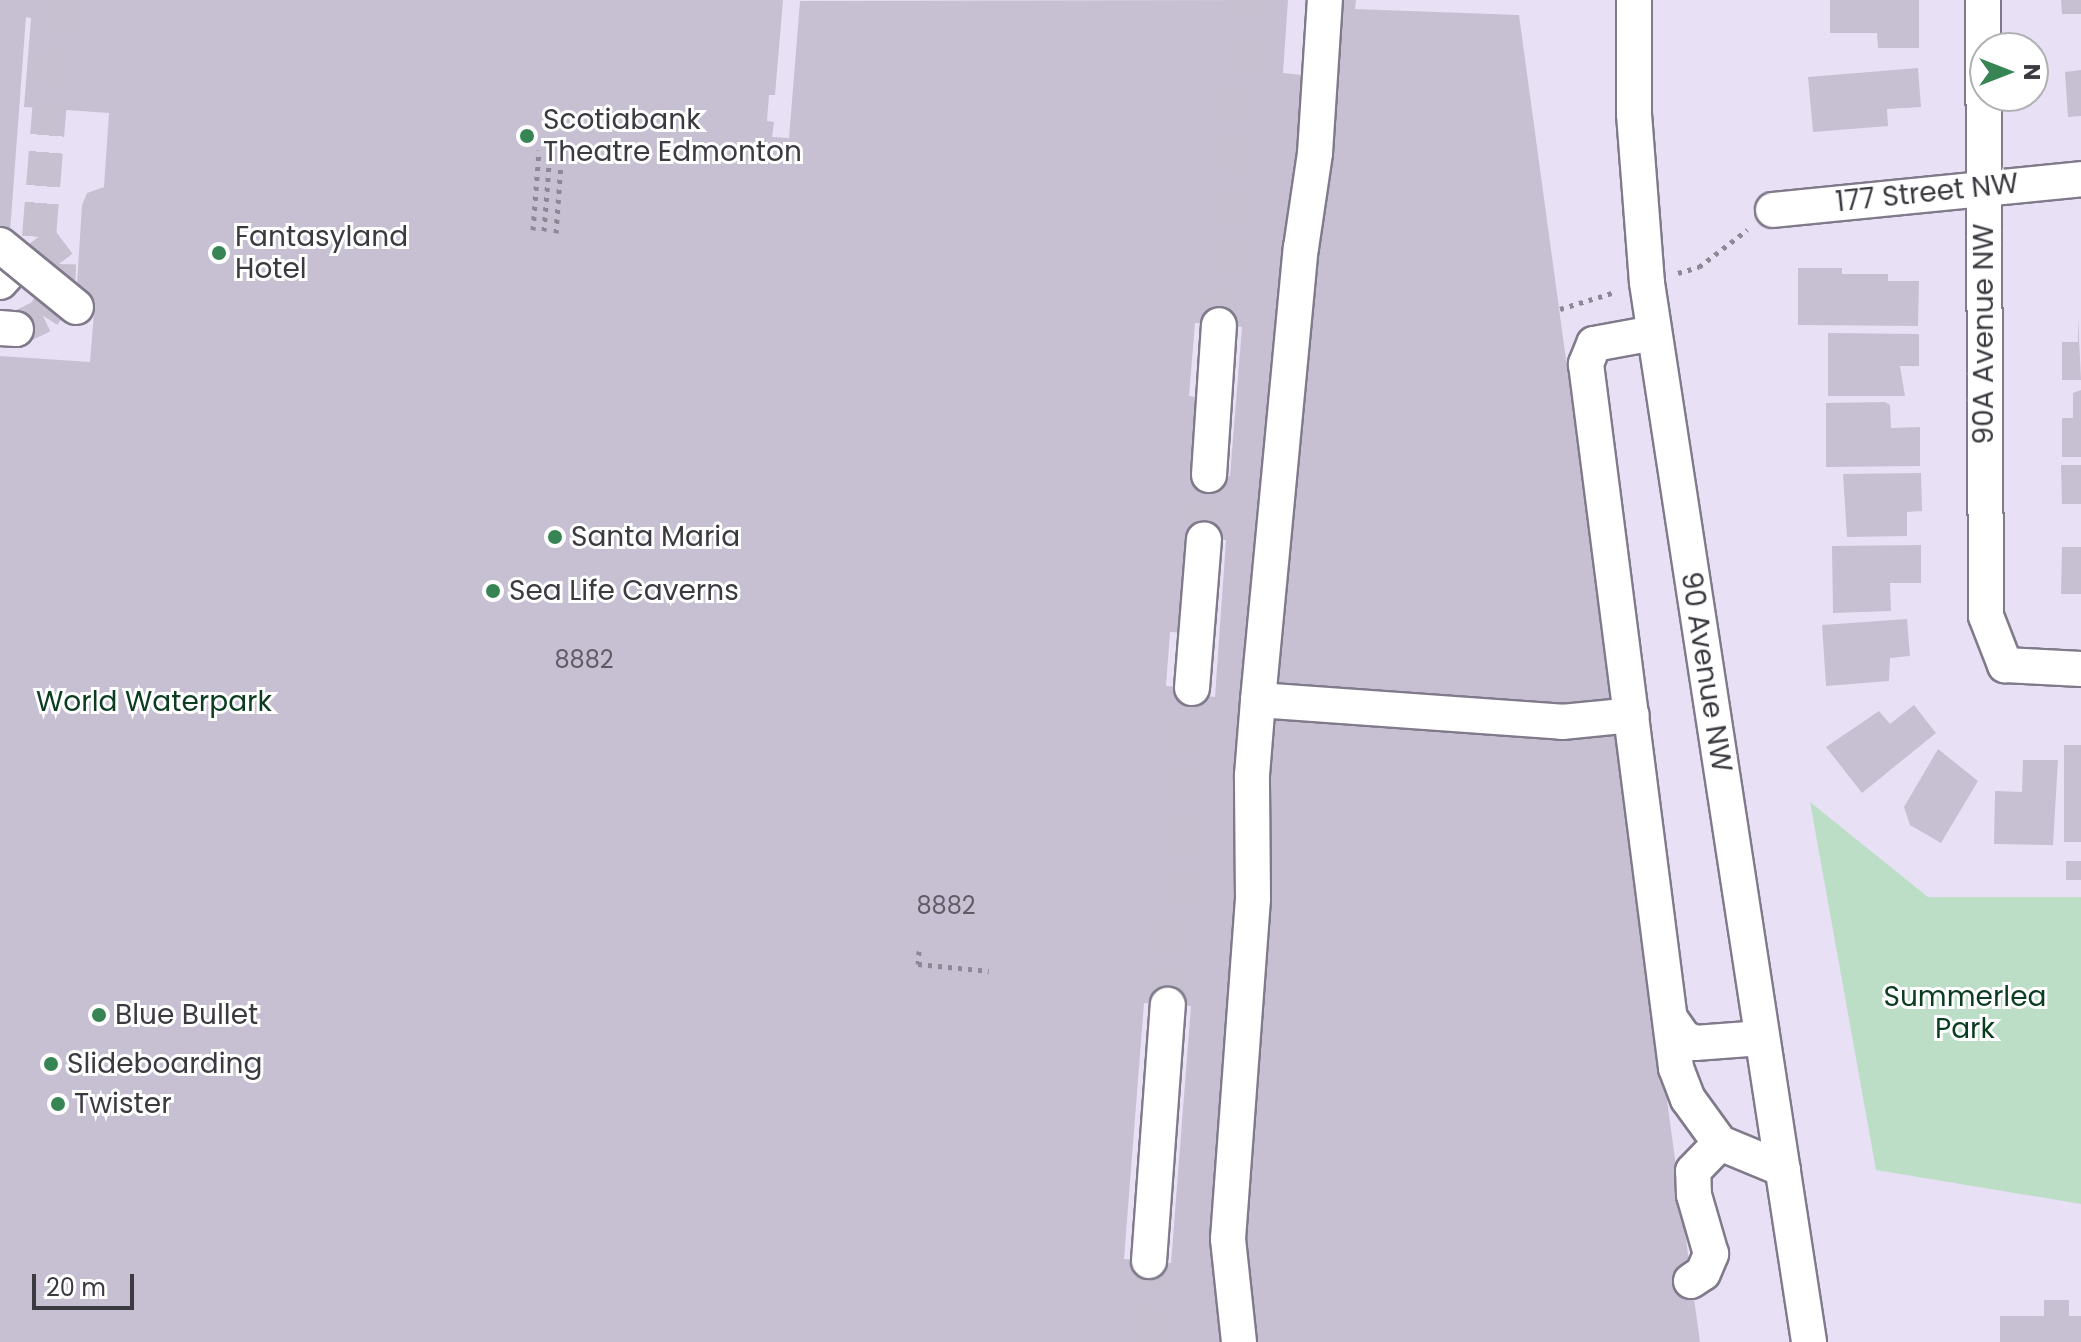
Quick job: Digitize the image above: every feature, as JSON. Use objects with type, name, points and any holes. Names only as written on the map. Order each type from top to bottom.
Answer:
[{"type":"street","name":"90 Avenue NW","points":[[1634,0],[1634,128],[1654,333],[1809,1342]]},
{"type":"street","name":"90A Avenue NW","points":[[1983,0],[1986,616],[2005,665],[2081,669]]},
{"type":"street","points":[[1239,1342],[1228,1239],[1253,899],[1252,775],[1301,248],[1315,153],[1325,3]]},
{"type":"street","name":"177 Street NW","points":[[1773,210],[1983,186],[2081,179]]},
{"type":"street","points":[[3,267],[76,307]]},
{"type":"street","points":[[1209,475],[1219,325]]},
{"type":"street","points":[[1654,333],[1577,362],[1632,715],[1680,1079],[1720,1143],[1783,1169]]},
{"type":"street","points":[[1192,688],[1204,539]]},
{"type":"street","points":[[1258,700],[1562,722],[1632,715]]},
{"type":"street","points":[[1149,1261],[1168,1005]]},
{"type":"street","points":[[1672,1021],[1684,1038],[1695,1043],[1762,1038]]},
{"type":"street","points":[[1691,1281],[1703,1273],[1711,1254],[1694,1195],[1693,1171],[1720,1143]]},
{"type":"path","points":[[533,230],[539,150]]},
{"type":"path","points":[[556,233],[562,150]]},
{"type":"path","points":[[544,231],[550,151]]},
{"type":"path","points":[[919,951],[918,964],[989,971]]},
{"type":"green space","name":"Summerlea Park","points":[[1810,802],[1928,897],[2081,897],[2081,1204],[1876,1170]]},
{"type":"building","points":[[0,0],[783,0],[775,95],[769,95],[767,121],[774,122],[772,137],[789,138],[800,1],[1288,0],[1283,73],[1303,75],[1309,0],[1356,0],[1355,9],[1519,15],[1700,1342],[0,1342],[0,356],[90,362],[95,301],[87,299],[77,284],[82,205],[87,193],[104,187],[109,113],[24,107],[31,18],[26,17],[10,232],[0,246]],"holes":[[[1195,323],[1242,327],[1230,476],[1199,474],[1205,398],[1189,396]],[[1195,538],[1226,540],[1215,697],[1197,695],[1198,688],[1166,686],[1170,632],[1188,633]],[[1144,1003],[1191,1006],[1171,1263],[1124,1259]]]},
{"type":"building","points":[[1830,0],[1919,0],[1919,48],[1878,48],[1877,33],[1830,33]]},
{"type":"building","points":[[2061,0],[2081,0],[2081,14],[2062,14]]},
{"type":"building","points":[[1918,68],[1921,107],[1887,109],[1888,126],[1813,132],[1808,77]]},
{"type":"building","points":[[2081,70],[2081,116],[2068,117],[2065,72]]},
{"type":"building","points":[[1798,268],[1842,268],[1842,274],[1888,274],[1888,281],[1919,281],[1918,326],[1798,325]]},
{"type":"building","points":[[2078,317],[2081,380],[2062,380],[2062,342],[2078,342]]},
{"type":"building","points":[[1828,333],[1919,334],[1919,366],[1900,366],[1905,396],[1828,396]]},
{"type":"building","points":[[2081,390],[2081,457],[2062,457],[2062,418],[2073,418],[2073,393]]},
{"type":"building","points":[[1885,402],[1890,405],[1891,428],[1920,427],[1920,466],[1826,467],[1826,403]]},
{"type":"building","points":[[2061,465],[2081,465],[2081,504],[2062,504]]},
{"type":"building","points":[[1921,473],[1922,511],[1907,512],[1907,536],[1847,537],[1843,474]]},
{"type":"building","points":[[1921,545],[1921,583],[1890,583],[1891,611],[1833,613],[1832,546]]},
{"type":"building","points":[[2062,547],[2081,547],[2081,594],[2061,594]]},
{"type":"building","points":[[1907,619],[1910,656],[1890,658],[1889,681],[1826,686],[1822,625]]},
{"type":"building","points":[[1914,705],[1936,733],[1862,793],[1826,747],[1879,711],[1890,724]]},
{"type":"building","points":[[2064,745],[2081,745],[2081,842],[2064,842]]},
{"type":"building","points":[[1938,749],[1978,781],[1941,843],[1910,825],[1904,807]]},
{"type":"building","points":[[2023,760],[2058,760],[2053,845],[1994,844],[1995,791],[2022,792]]},
{"type":"building","points":[[2066,861],[2081,861],[2081,880],[2066,880]]},
{"type":"building","points":[[2044,1300],[2069,1300],[2069,1316],[2081,1316],[2081,1342],[2000,1342],[2000,1316],[2044,1316]]},
{"type":"tunnel","points":[[8,273],[39,237],[58,0]]},
{"type":"tunnel","points":[[1219,325],[1245,0]]},
{"type":"tunnel","points":[[16,329],[43,316],[58,292],[59,264],[39,237]]},
{"type":"tunnel","points":[[1204,539],[1209,475]]},
{"type":"tunnel","points":[[1168,1005],[1192,688]]},
{"type":"tunnel","points":[[1144,1342],[1149,1261]]},
{"type":"place","name":"Scotiabank Theatre Edmonton","points":[[527,136]]},
{"type":"place","name":"Fantasyland Hotel","points":[[219,253]]},
{"type":"place","name":"Santa Maria","points":[[555,537]]},
{"type":"place","name":"Sea Life Caverns","points":[[493,591]]},
{"type":"place","name":"Blue Bullet","points":[[99,1015]]},
{"type":"place","name":"Slideboarding","points":[[51,1064]]},
{"type":"place","name":"Twister","points":[[58,1104]]},
{"type":"park label","name":"World Waterpark","points":[[154,702]]}]
